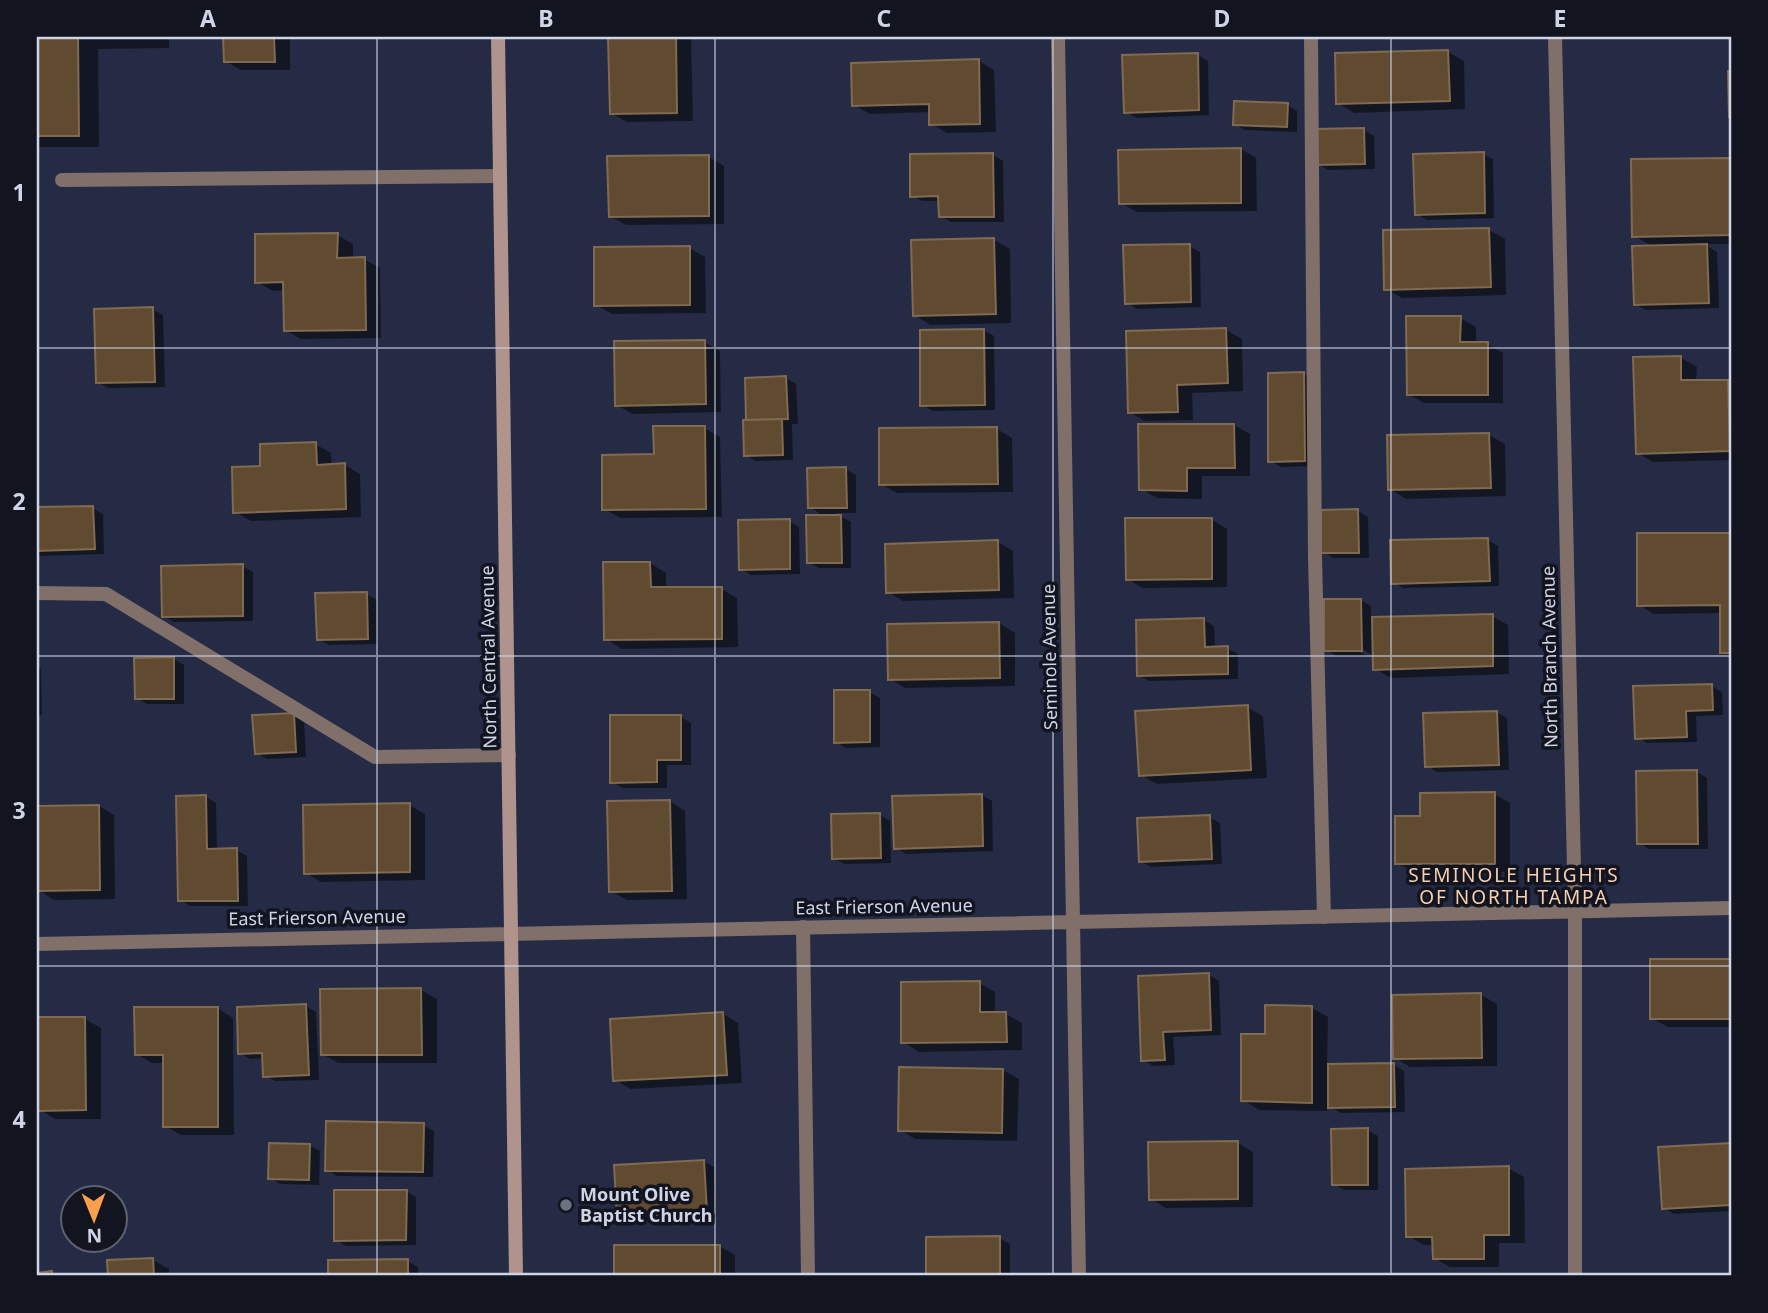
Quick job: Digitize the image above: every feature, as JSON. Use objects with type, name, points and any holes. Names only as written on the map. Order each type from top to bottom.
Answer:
[{"type":"street","name":"North Central Avenue","points":[[498,37],[516,1276]]},
{"type":"street","name":"Seminole Avenue","points":[[1058,37],[1079,1276]]},
{"type":"street","points":[[1311,37],[1315,557],[1324,917]]},
{"type":"street","name":"North Branch Avenue","points":[[1555,37],[1576,912],[1575,1276]]},
{"type":"street","points":[[62,180],[500,176]]},
{"type":"street","points":[[37,593],[106,594],[375,757],[509,755]]},
{"type":"street","name":"East Frierson Avenue","points":[[37,944],[1731,908]]},
{"type":"street","points":[[803,928],[808,1276]]},
{"type":"building","points":[[37,37],[137,37],[78,38],[79,136],[37,136]]},
{"type":"building","points":[[223,37],[274,37],[275,62],[224,62]]},
{"type":"building","points":[[608,37],[676,37],[677,113],[610,114]]},
{"type":"building","points":[[1448,50],[1450,101],[1336,104],[1335,53]]},
{"type":"building","points":[[1198,53],[1199,110],[1124,113],[1122,55]]},
{"type":"building","points":[[979,59],[980,124],[929,125],[929,104],[852,106],[851,63]]},
{"type":"building","points":[[1728,71],[1731,71],[1731,117],[1729,117]]},
{"type":"building","points":[[1234,101],[1288,103],[1287,127],[1233,125]]},
{"type":"building","points":[[1364,128],[1365,164],[1316,165],[1315,129]]},
{"type":"building","points":[[1241,148],[1241,203],[1119,204],[1118,150]]},
{"type":"building","points":[[1484,152],[1485,213],[1415,215],[1413,154]]},
{"type":"building","points":[[993,153],[994,217],[939,217],[938,196],[910,197],[910,154]]},
{"type":"building","points":[[709,155],[709,216],[609,217],[607,156]]},
{"type":"building","points":[[1731,158],[1731,235],[1632,237],[1631,159]]},
{"type":"building","points":[[1489,228],[1491,287],[1384,290],[1383,230]]},
{"type":"building","points":[[338,233],[337,258],[365,257],[366,330],[284,331],[283,282],[255,283],[255,234]]},
{"type":"building","points":[[994,238],[996,314],[913,316],[911,240]]},
{"type":"building","points":[[1190,244],[1191,302],[1125,304],[1123,245]]},
{"type":"building","points":[[1707,244],[1709,303],[1634,305],[1632,246]]},
{"type":"building","points":[[690,246],[690,305],[594,306],[594,247]]},
{"type":"building","points":[[153,307],[155,382],[96,383],[94,309]]},
{"type":"building","points":[[1406,316],[1461,316],[1460,342],[1488,342],[1488,395],[1407,395]]},
{"type":"building","points":[[1226,328],[1228,383],[1177,385],[1178,412],[1128,413],[1126,331]]},
{"type":"building","points":[[984,329],[985,405],[920,406],[920,330]]},
{"type":"building","points":[[705,340],[706,404],[615,406],[614,341]]},
{"type":"building","points":[[1681,356],[1681,380],[1728,380],[1730,451],[1636,454],[1633,357]]},
{"type":"building","points":[[1304,372],[1305,461],[1268,462],[1268,373]]},
{"type":"building","points":[[786,376],[788,419],[746,420],[745,378]]},
{"type":"building","points":[[782,419],[783,455],[744,456],[743,420]]},
{"type":"building","points":[[1138,424],[1234,424],[1235,468],[1187,468],[1187,491],[1139,490]]},
{"type":"building","points":[[653,426],[705,426],[706,509],[602,510],[602,455],[654,454]]},
{"type":"building","points":[[997,427],[998,484],[879,485],[879,428]]},
{"type":"building","points":[[1489,433],[1491,488],[1388,490],[1387,435]]},
{"type":"building","points":[[316,442],[317,465],[345,463],[346,509],[233,513],[232,467],[260,466],[260,444]]},
{"type":"building","points":[[846,467],[847,508],[808,508],[807,468]]},
{"type":"building","points":[[93,506],[95,549],[37,551],[37,507]]},
{"type":"building","points":[[1358,509],[1359,553],[1321,553],[1321,510]]},
{"type":"building","points":[[806,515],[841,515],[842,563],[807,563]]},
{"type":"building","points":[[1125,518],[1212,518],[1212,579],[1126,580]]},
{"type":"building","points":[[790,519],[790,569],[739,570],[738,520]]},
{"type":"building","points":[[1637,533],[1731,533],[1731,653],[1720,653],[1720,605],[1637,606]]},
{"type":"building","points":[[1488,538],[1490,581],[1391,584],[1390,540]]},
{"type":"building","points":[[998,540],[999,590],[886,593],[885,544]]},
{"type":"building","points":[[603,562],[650,562],[651,587],[722,587],[722,639],[604,640]]},
{"type":"building","points":[[243,564],[243,616],[162,617],[161,566]]},
{"type":"building","points":[[367,592],[368,639],[317,640],[315,593]]},
{"type":"building","points":[[1324,599],[1361,599],[1362,651],[1324,651]]},
{"type":"building","points":[[1493,614],[1493,666],[1373,670],[1372,617]]},
{"type":"building","points":[[1204,618],[1205,647],[1228,646],[1228,674],[1137,676],[1136,620]]},
{"type":"building","points":[[999,622],[1000,678],[888,680],[887,624]]},
{"type":"building","points":[[174,657],[174,699],[135,699],[134,658]]},
{"type":"building","points":[[1712,684],[1713,710],[1686,711],[1687,737],[1635,739],[1633,686]]},
{"type":"building","points":[[834,690],[870,690],[870,742],[834,743]]},
{"type":"building","points":[[1248,705],[1251,770],[1139,776],[1135,711]]},
{"type":"building","points":[[1497,711],[1499,765],[1425,767],[1423,713]]},
{"type":"building","points":[[294,713],[296,752],[255,754],[252,715]]},
{"type":"building","points":[[610,715],[681,715],[681,760],[657,760],[657,782],[610,783]]},
{"type":"building","points":[[1697,770],[1698,844],[1637,844],[1636,771]]},
{"type":"building","points":[[1495,792],[1495,864],[1395,864],[1395,816],[1420,816],[1420,793]]},
{"type":"building","points":[[982,794],[983,846],[894,849],[892,796]]},
{"type":"building","points":[[206,795],[207,849],[237,848],[238,901],[178,901],[176,796]]},
{"type":"building","points":[[670,800],[672,891],[609,892],[607,801]]},
{"type":"building","points":[[410,803],[410,872],[304,874],[303,805]]},
{"type":"building","points":[[99,805],[100,890],[37,891],[37,806]]},
{"type":"building","points":[[880,813],[881,858],[832,859],[831,814]]},
{"type":"building","points":[[1210,815],[1212,859],[1139,862],[1137,818]]},
{"type":"building","points":[[1650,959],[1731,959],[1731,1019],[1650,1019]]},
{"type":"building","points":[[1209,973],[1211,1030],[1163,1032],[1165,1060],[1141,1061],[1138,976]]},
{"type":"building","points":[[980,981],[980,1012],[1006,1012],[1007,1042],[901,1043],[901,982]]},
{"type":"building","points":[[421,988],[422,1055],[321,1055],[320,989]]},
{"type":"building","points":[[1481,993],[1482,1058],[1393,1059],[1392,995]]},
{"type":"building","points":[[306,1004],[309,1075],[263,1077],[262,1053],[238,1054],[237,1007]]},
{"type":"building","points":[[1265,1005],[1312,1006],[1312,1103],[1241,1101],[1241,1034],[1265,1034]]},
{"type":"building","points":[[134,1007],[218,1007],[218,1127],[163,1127],[163,1055],[135,1055]]},
{"type":"building","points":[[723,1012],[727,1075],[613,1081],[610,1019]]},
{"type":"building","points":[[37,1017],[85,1017],[86,1110],[38,1111]]},
{"type":"building","points":[[1394,1063],[1395,1107],[1328,1108],[1328,1064]]},
{"type":"building","points":[[899,1067],[1003,1069],[1002,1133],[898,1131]]},
{"type":"building","points":[[326,1121],[424,1123],[423,1172],[325,1171]]},
{"type":"building","points":[[1368,1128],[1368,1185],[1332,1185],[1331,1129]]},
{"type":"building","points":[[1238,1141],[1238,1199],[1149,1200],[1148,1142]]},
{"type":"building","points":[[269,1143],[310,1144],[309,1180],[268,1179]]},
{"type":"building","points":[[1731,1143],[1731,1205],[1662,1209],[1658,1147]]},
{"type":"building","points":[[704,1160],[707,1212],[617,1217],[614,1165]]},
{"type":"building","points":[[1509,1166],[1509,1235],[1484,1235],[1484,1259],[1433,1259],[1432,1237],[1406,1237],[1405,1169]]},
{"type":"building","points":[[334,1190],[407,1190],[406,1240],[334,1241]]},
{"type":"building","points":[[1000,1236],[1000,1276],[926,1276],[926,1237]]},
{"type":"building","points":[[614,1245],[720,1245],[720,1276],[614,1276]]},
{"type":"building","points":[[153,1258],[154,1276],[108,1276],[107,1260]]},
{"type":"building","points":[[408,1259],[408,1276],[328,1276],[328,1260]]},
{"type":"building","points":[[52,1271],[52,1276],[37,1276],[37,1273]]},
{"type":"place","name":"Mount Olive Baptist Church","points":[[566,1205]]},
{"type":"district","name":"SEMINOLE HEIGHTS OF NORTH TAMPA","points":[[1514,886]]}]
